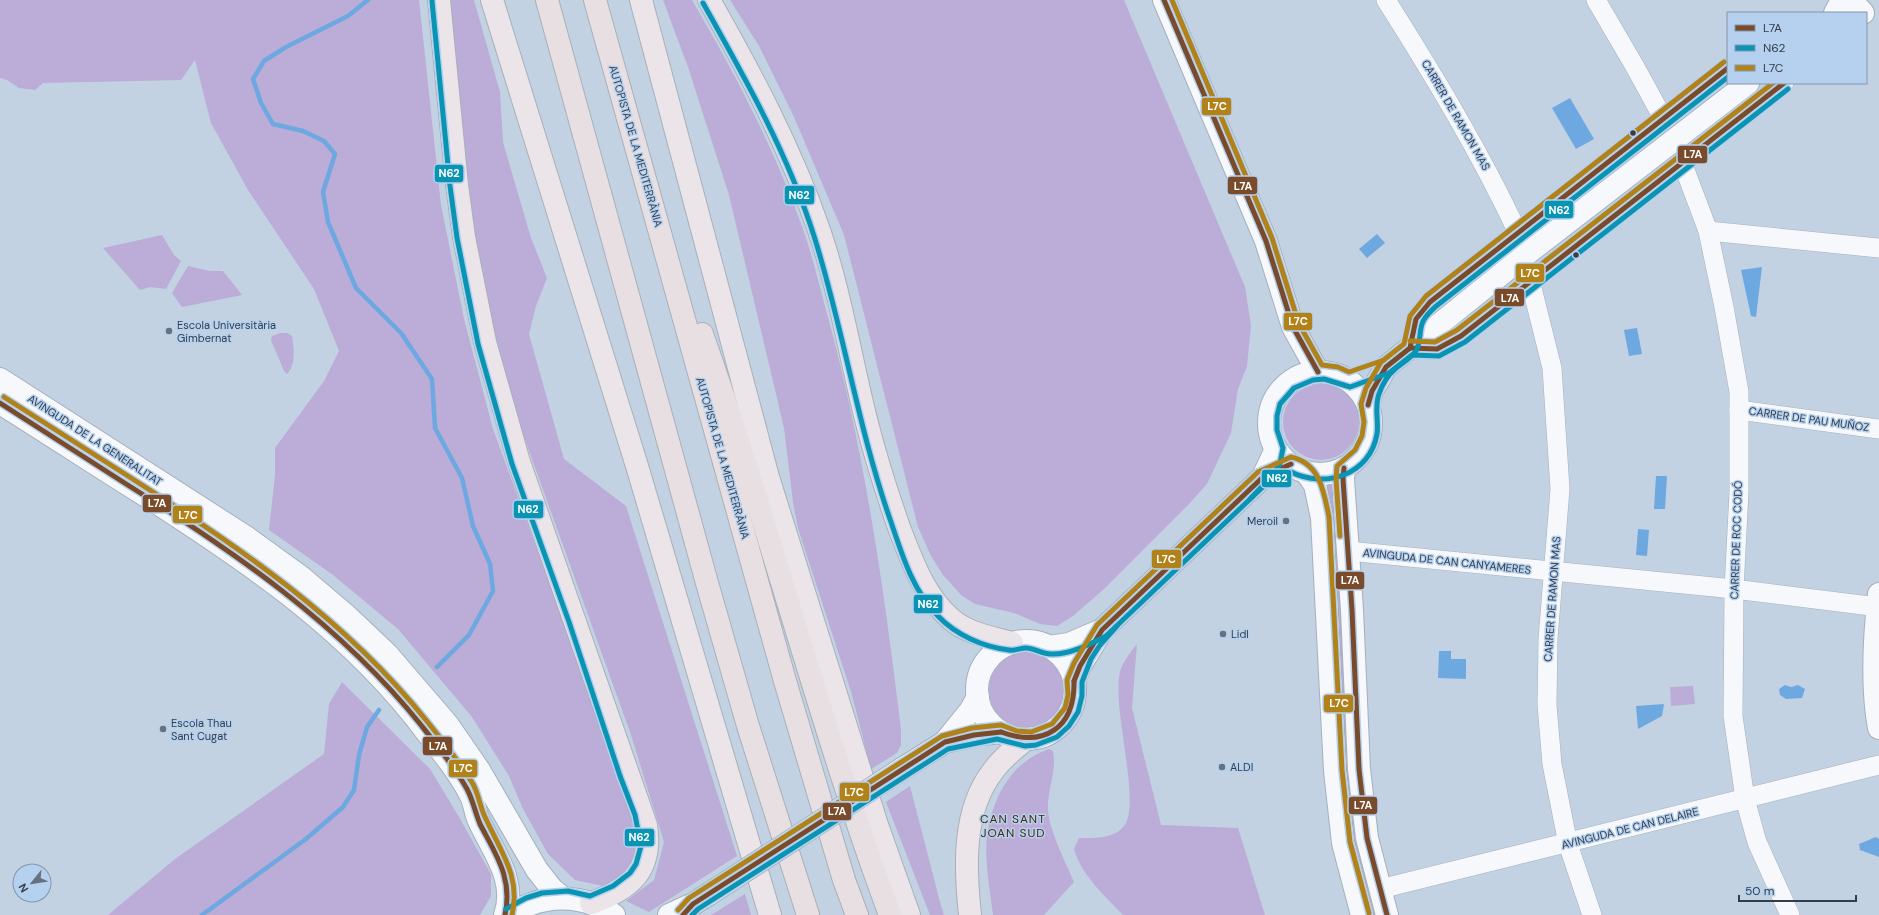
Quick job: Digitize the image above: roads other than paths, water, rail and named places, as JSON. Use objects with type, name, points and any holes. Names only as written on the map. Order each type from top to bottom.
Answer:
[{"type":"highway","points":[[439,0],[457,186],[464,237],[485,342],[500,401],[519,462],[646,825],[648,847],[646,858],[635,878],[617,892],[591,903]]},
{"type":"highway","points":[[492,0],[637,466],[770,915]]},
{"type":"highway","points":[[547,0],[714,606],[758,756],[808,915]]},
{"type":"highway","name":"AUTOPISTA DE LA MEDITERRÀNIA","points":[[595,0],[785,681],[844,880],[857,915]]},
{"type":"highway","points":[[641,0],[771,484],[877,825],[909,915]]},
{"type":"highway","points":[[709,0],[770,112],[807,197],[831,269],[868,428],[880,471],[895,516],[915,566],[933,599],[952,620],[973,633],[1012,643]]},
{"type":"highway","points":[[635,142],[726,400],[826,723],[890,915]]},
{"type":"highway","points":[[970,911],[968,850],[974,808],[982,788],[993,771],[1005,757],[1026,739]]},
{"type":"street","name":"CARRER DE RAMON MAS","points":[[1386,0],[1436,78],[1484,163],[1518,233]]},
{"type":"street","points":[[1596,0],[1663,118]]},
{"type":"street","points":[[1836,12],[1842,0]]},
{"type":"street","points":[[1851,0],[1864,12]]},
{"type":"street","points":[[1167,1],[1266,241],[1294,328],[1318,372]]},
{"type":"street","points":[[1410,348],[1416,319],[1430,302],[1727,69]]},
{"type":"street","points":[[1348,380],[1386,367],[1530,252],[1747,84]]},
{"type":"street","points":[[1410,348],[1437,349],[1461,336],[1530,280],[1783,84]]},
{"type":"street","name":"CARRER DE ROC CODÓ","points":[[1682,162],[1708,231],[1724,307],[1739,392],[1739,492],[1734,589],[1733,716],[1744,799],[1757,842],[1790,915]]},
{"type":"street","points":[[1708,231],[1879,248]]},
{"type":"street","name":"CARRER DE RAMON MAS","points":[[1530,280],[1552,368],[1560,488],[1548,639],[1547,705],[1552,764],[1568,844],[1592,915]]},
{"type":"street","points":[[1290,381],[1295,363],[1294,328]]},
{"type":"street","points":[[1368,405],[1372,391],[1386,367]]},
{"type":"street","points":[[1074,681],[1067,664],[1059,654],[1049,647],[1033,642],[1012,643],[998,650],[986,662],[978,681],[978,697],[986,717],[1001,732],[1011,737],[1026,739],[1046,735],[1064,722],[1073,704],[1074,681],[1080,666],[1102,630],[1263,477],[1291,462],[1326,474],[1344,468],[1357,458],[1367,444],[1371,422],[1368,405],[1359,389],[1348,380],[1336,374],[1318,372],[1306,373],[1290,381],[1277,396],[1270,415],[1270,430],[1291,462],[1315,484],[1322,518],[1335,771],[1343,843],[1362,915]]},
{"type":"street","name":"AVINGUDA DE LA GENERALITAT","points":[[0,379],[246,537],[300,577],[348,617],[387,654],[448,725],[479,770],[538,870],[552,890],[562,898]]},
{"type":"street","name":"AVINGUDA DE LA GENERALITAT","points":[[0,403],[236,555],[284,590],[357,653],[418,720],[446,758],[471,797],[478,819],[507,877],[509,904],[505,915]]},
{"type":"street","name":"CARRER DE PAU MUÑOZ","points":[[1739,410],[1879,429]]},
{"type":"street","points":[[1344,468],[1343,479],[1359,769],[1367,838],[1387,915]]},
{"type":"street","name":"AVINGUDA DE CAN CANYAMERES","points":[[1348,551],[1878,603]]},
{"type":"street","points":[[1878,603],[1875,668],[1879,728]]},
{"type":"street","points":[[1049,647],[1069,644],[1102,630]]},
{"type":"street","points":[[669,915],[695,904],[945,742],[970,712],[978,697]]},
{"type":"street","points":[[945,742],[974,735],[1001,732]]},
{"type":"street","name":"AVINGUDA DE CAN DELAIRE","points":[[1380,889],[1568,844],[1879,765]]},
{"type":"street","points":[[510,915],[533,903],[562,898],[591,903],[614,915]]},
{"type":"water","points":[[1570,98],[1594,139],[1576,149],[1552,108]]},
{"type":"water","points":[[1377,234],[1385,243],[1367,258],[1359,249]]},
{"type":"water","points":[[1762,267],[1756,317],[1751,316],[1741,270]]},
{"type":"water","points":[[1637,328],[1642,354],[1629,356],[1624,330]]},
{"type":"water","points":[[1656,476],[1667,476],[1665,509],[1654,509]]},
{"type":"water","points":[[1638,529],[1649,530],[1647,556],[1636,555]]},
{"type":"water","points":[[1439,651],[1451,651],[1451,659],[1466,659],[1466,679],[1438,678]]},
{"type":"water","points":[[1785,685],[1791,687],[1798,685],[1805,689],[1802,698],[1786,699],[1780,695],[1779,689]]},
{"type":"water","points":[[1664,704],[1662,716],[1638,729],[1636,706]]},
{"type":"water","points":[[1876,837],[1879,839],[1879,857],[1860,850],[1859,844]]},
{"type":"waterway","points":[[368,0],[348,16],[286,47],[264,61],[253,79],[261,103],[273,124],[303,131],[324,141],[335,154],[323,192],[328,222],[356,288],[401,333],[432,379],[435,428],[462,478],[473,526],[490,564],[493,591],[469,635],[437,667]]},
{"type":"waterway","points":[[202,915],[306,839],[343,807],[354,790],[359,755],[367,727],[379,710]]},
{"type":"place","name":"Escola Universitària Gimbernat","points":[[169,331]]},
{"type":"place","name":"Meroil","points":[[1286,521]]},
{"type":"place","name":"Lidl","points":[[1223,634]]},
{"type":"place","name":"Escola Thau Sant Cugat","points":[[163,729]]},
{"type":"place","name":"ALDI","points":[[1222,767]]},
{"type":"district","name":"CAN SANT JOAN SUD","points":[[1013,826]]}]
